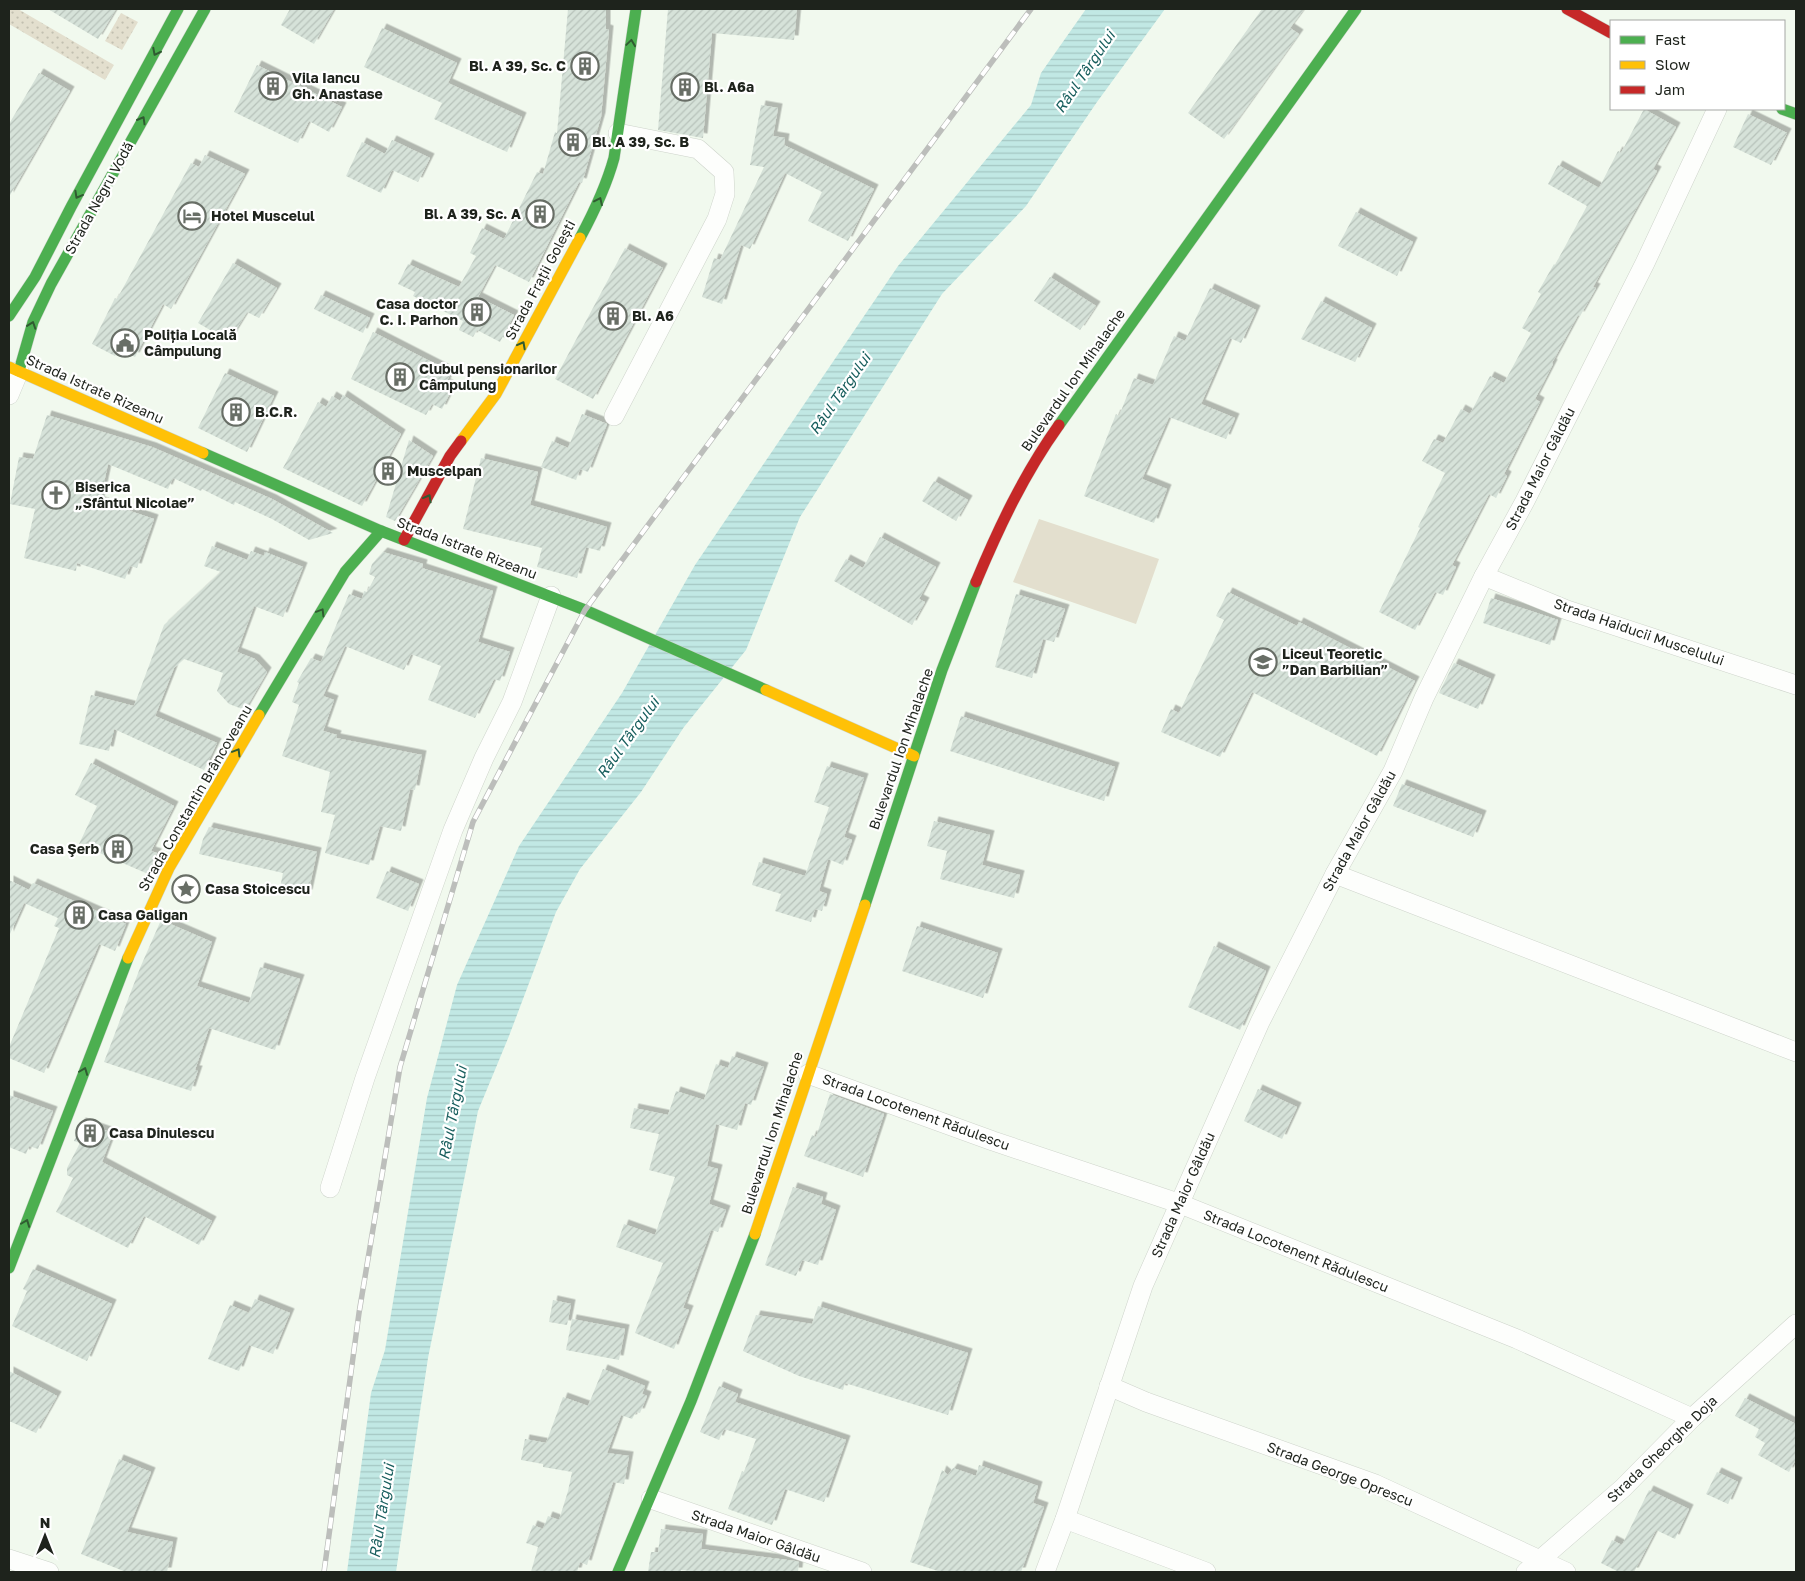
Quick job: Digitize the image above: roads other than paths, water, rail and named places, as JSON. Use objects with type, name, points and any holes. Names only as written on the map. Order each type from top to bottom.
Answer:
[{"type":"main road","name":"Strada Negru Vodă","points":[[9,316],[22,300],[178,9]]},
{"type":"main road","name":"Strada Negru Vodă","points":[[14,369],[32,322],[51,284],[205,9]]},
{"type":"main road","name":"Strada Frații Golești","points":[[404,540],[450,456],[496,394],[599,202],[609,177],[618,133],[636,9]]},
{"type":"main road","name":"Bulevardul Ion Mihalache","points":[[618,1572],[651,1499],[758,1226],[942,674],[992,542],[1013,498],[1037,456],[1356,9]]},
{"type":"main road","points":[[1567,9],[1610,32]]},
{"type":"main road","name":"Strada Istrate Rizeanu","points":[[14,369],[404,540],[591,613],[914,756]]},
{"type":"main road","name":"Strada Constantin Brâncoveanu","points":[[9,1268],[126,962],[169,868],[345,572],[381,530]]},
{"type":"street","name":"Strada Maior Gâldău","points":[[1045,1572],[1143,1286],[1178,1203],[1260,1022],[1335,874],[1393,771],[1424,698],[1484,576],[1525,501],[1640,271],[1717,110]]},
{"type":"street","points":[[614,416],[717,218],[725,194],[724,172],[698,149],[618,133]]},
{"type":"street","name":"Strada Negru Vodă","points":[[9,395],[14,369]]},
{"type":"street","name":"Strada Haiducii Muscelului","points":[[1484,576],[1567,610],[1796,685]]},
{"type":"street","points":[[330,1188],[365,1078],[453,830],[484,758],[512,702],[551,596]]},
{"type":"street","points":[[1335,874],[1796,1052]]},
{"type":"street","name":"Strada Locotenent Rădulescu","points":[[808,1074],[994,1141],[1178,1203],[1517,1339],[1692,1418]]},
{"type":"street","name":"Strada Gheorghe Doja","points":[[1526,1572],[1623,1488],[1692,1418],[1796,1324]]},
{"type":"street","name":"Strada George Oprescu","points":[[1109,1386],[1146,1402],[1374,1484],[1566,1572]]},
{"type":"street","name":"Strada Maior Gâldău","points":[[651,1499],[862,1572]]},
{"type":"street","points":[[1064,1519],[1206,1572]]},
{"type":"street","points":[[9,1559],[49,1572]]},
{"type":"water","name":"Râul Târgului","points":[[1086,9],[1165,9],[1097,102],[1026,206],[942,294],[800,517],[746,650],[684,727],[641,792],[580,869],[556,912],[478,1111],[428,1358],[396,1572],[347,1572],[371,1393],[385,1350],[427,1098],[457,985],[519,846],[622,693],[695,565],[898,266],[1031,105],[1041,73]]},
{"type":"railway","points":[[324,1572],[359,1313],[400,1067],[473,822],[585,610],[1031,9]]},
{"type":"place","name":"Bl. A 39, Sc. C","points":[[585,66]]},
{"type":"place","name":"Vila Iancu Gh. Anastase","points":[[273,86]]},
{"type":"place","name":"Bl. A6a","points":[[685,87]]},
{"type":"place","name":"Bl. A 39, Sc. B","points":[[573,142]]},
{"type":"place","name":"Bl. A 39, Sc. A","points":[[540,214]]},
{"type":"place","name":"Hotel Muscelul","points":[[192,216]]},
{"type":"place","name":"Casa doctor C. I. Parhon","points":[[477,312]]},
{"type":"place","name":"Bl. A6","points":[[613,316]]},
{"type":"place","name":"Poliția Locală Câmpulung","points":[[125,343]]},
{"type":"place","name":"Clubul pensionarilor Câmpulung","points":[[400,377]]},
{"type":"place","name":"B.C.R.","points":[[236,412]]},
{"type":"place","name":"Muscelpan","points":[[388,471]]},
{"type":"place","name":"Biserica „Sfântul Nicolae”","points":[[56,495]]},
{"type":"place","name":"Liceul Teoretic ”Dan Barbilian”","points":[[1263,662]]},
{"type":"place","name":"Casa Şerb","points":[[118,849]]},
{"type":"place","name":"Casa Stoicescu","points":[[186,889]]},
{"type":"place","name":"Casa Galigan","points":[[79,915]]},
{"type":"place","name":"Casa Dinulescu","points":[[90,1133]]}]
